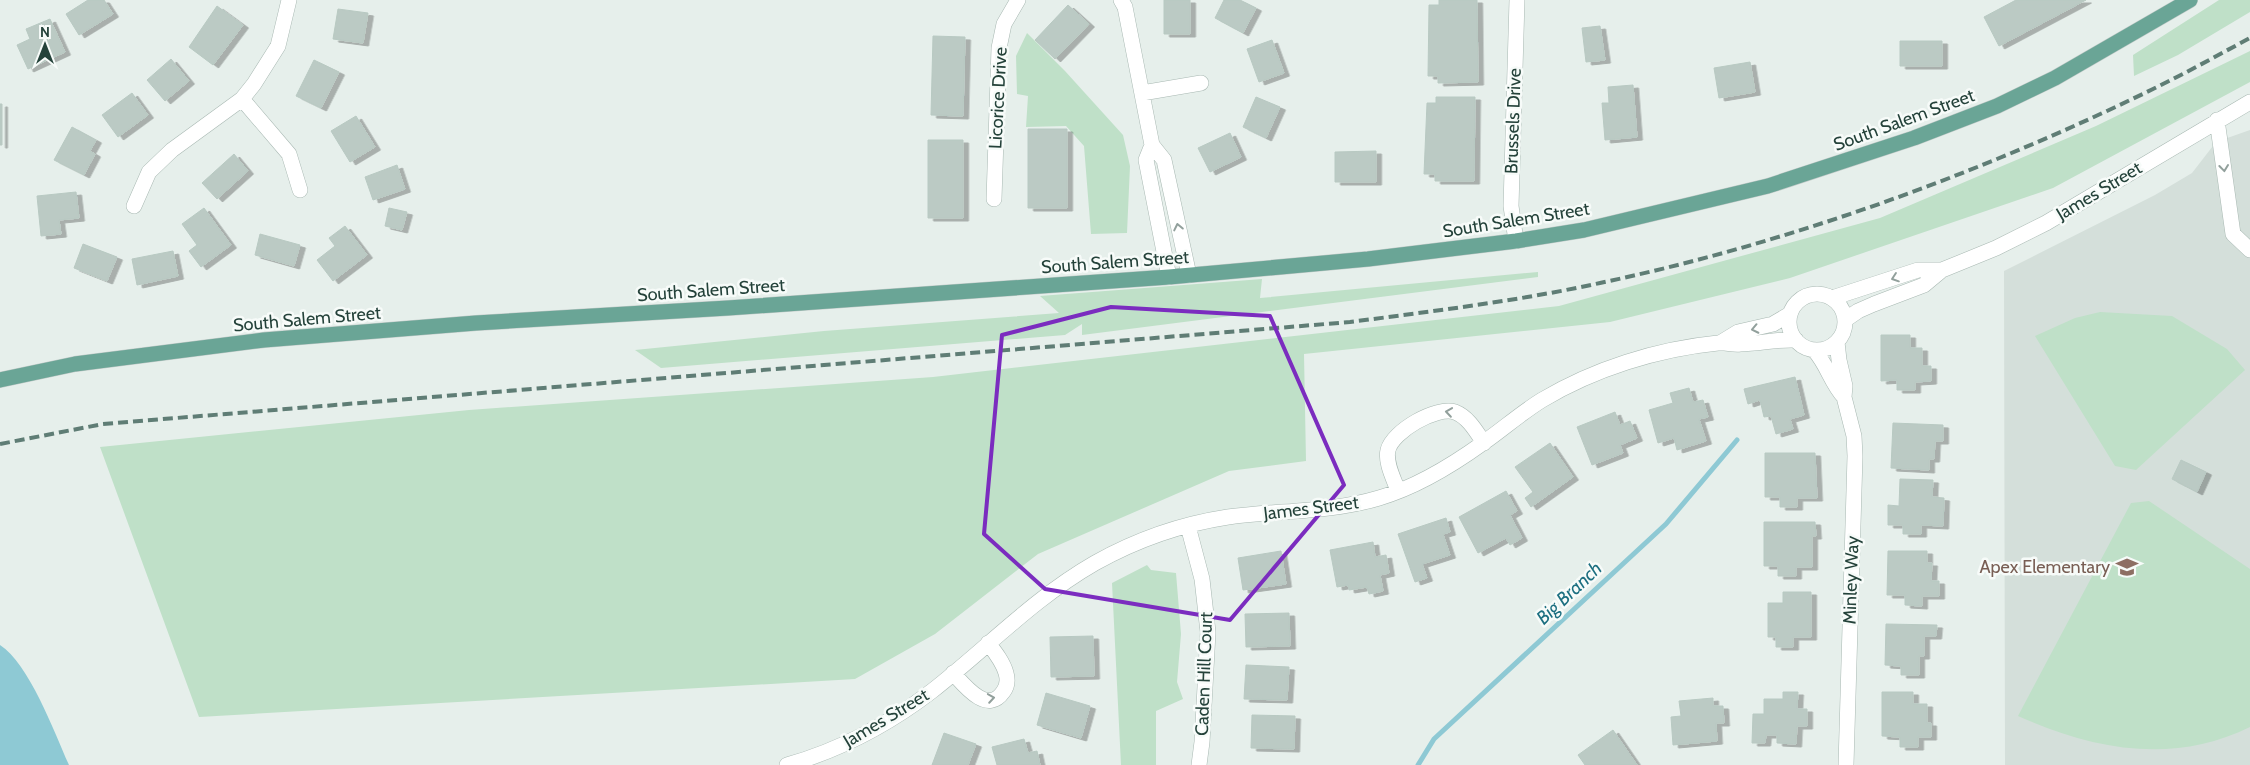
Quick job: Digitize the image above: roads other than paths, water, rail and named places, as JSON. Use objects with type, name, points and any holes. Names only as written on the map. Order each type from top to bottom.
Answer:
[{"type":"main road","name":"South Salem Street","points":[[0,380],[75,364],[264,340],[476,323],[748,307],[1169,277],[1368,258],[1516,241],[1584,230],[1768,186],[1914,138],[1997,106],[2055,78],[2190,0]]},
{"type":"street","points":[[134,206],[149,172],[172,150],[242,98],[268,64],[278,46],[289,0]]},
{"type":"street","name":"Licorice Drive","points":[[994,199],[999,48],[1004,24],[1018,0]]},
{"type":"street","points":[[1121,0],[1125,7],[1152,145],[1164,160],[1188,275]]},
{"type":"street","name":"Brussels Drive","points":[[1516,241],[1510,206],[1517,0]]},
{"type":"street","points":[[1142,93],[1201,83]]},
{"type":"street","points":[[242,98],[290,154],[300,190]]},
{"type":"street","name":"James Street","points":[[1845,320],[1858,311],[1924,285],[1942,270],[1996,248],[2046,223],[2250,102]]},
{"type":"street","points":[[2217,120],[2233,234],[2250,250]]},
{"type":"street","points":[[1152,145],[1146,160],[1169,277]]},
{"type":"street","name":"James Street","points":[[1832,298],[1918,270],[1942,270]]},
{"type":"street","points":[[1815,294],[1832,298],[1839,304],[1845,320],[1842,336],[1837,342],[1826,349],[1814,350],[1801,345],[1790,328],[1790,314],[1800,300],[1807,296],[1815,294]]},
{"type":"street","name":"James Street","points":[[1720,343],[1738,332],[1773,324],[1790,314]]},
{"type":"street","name":"James Street","points":[[787,765],[839,747],[886,722],[911,706],[953,673],[1043,597],[1078,573],[1130,546],[1188,526],[1228,518],[1329,509],[1378,498],[1398,491],[1438,472],[1484,443],[1542,401],[1609,368],[1666,353],[1720,343],[1741,345],[1774,339],[1796,340]]},
{"type":"street","name":"Minley Way","points":[[1837,342],[1845,386],[1844,397],[1852,427],[1855,456],[1846,765]]},
{"type":"street","name":"Minley Way","points":[[1814,350],[1826,366],[1836,388],[1844,397]]},
{"type":"street","points":[[1398,491],[1388,460],[1388,451],[1392,441],[1398,434],[1432,413],[1443,410],[1463,416],[1484,443]]},
{"type":"street","name":"Caden Hill Court","points":[[1188,526],[1202,578],[1208,632],[1202,742],[1198,765]]},
{"type":"street","points":[[953,673],[972,694],[982,700],[992,700],[1000,696],[1005,690],[1007,675],[1004,666],[988,643]]},
{"type":"water","points":[[0,645],[11,654],[31,683],[49,718],[69,765],[0,765]]},
{"type":"waterway","name":"Big Branch","points":[[1418,765],[1434,739],[1666,524],[1737,440]]},
{"type":"railway","points":[[0,444],[103,424],[1350,322],[1538,295],[1671,267],[1742,248],[1882,203],[2020,150],[2087,120],[2165,83],[2250,38]]},
{"type":"place","name":"Apex Elementary","points":[[2127,567]]}]
